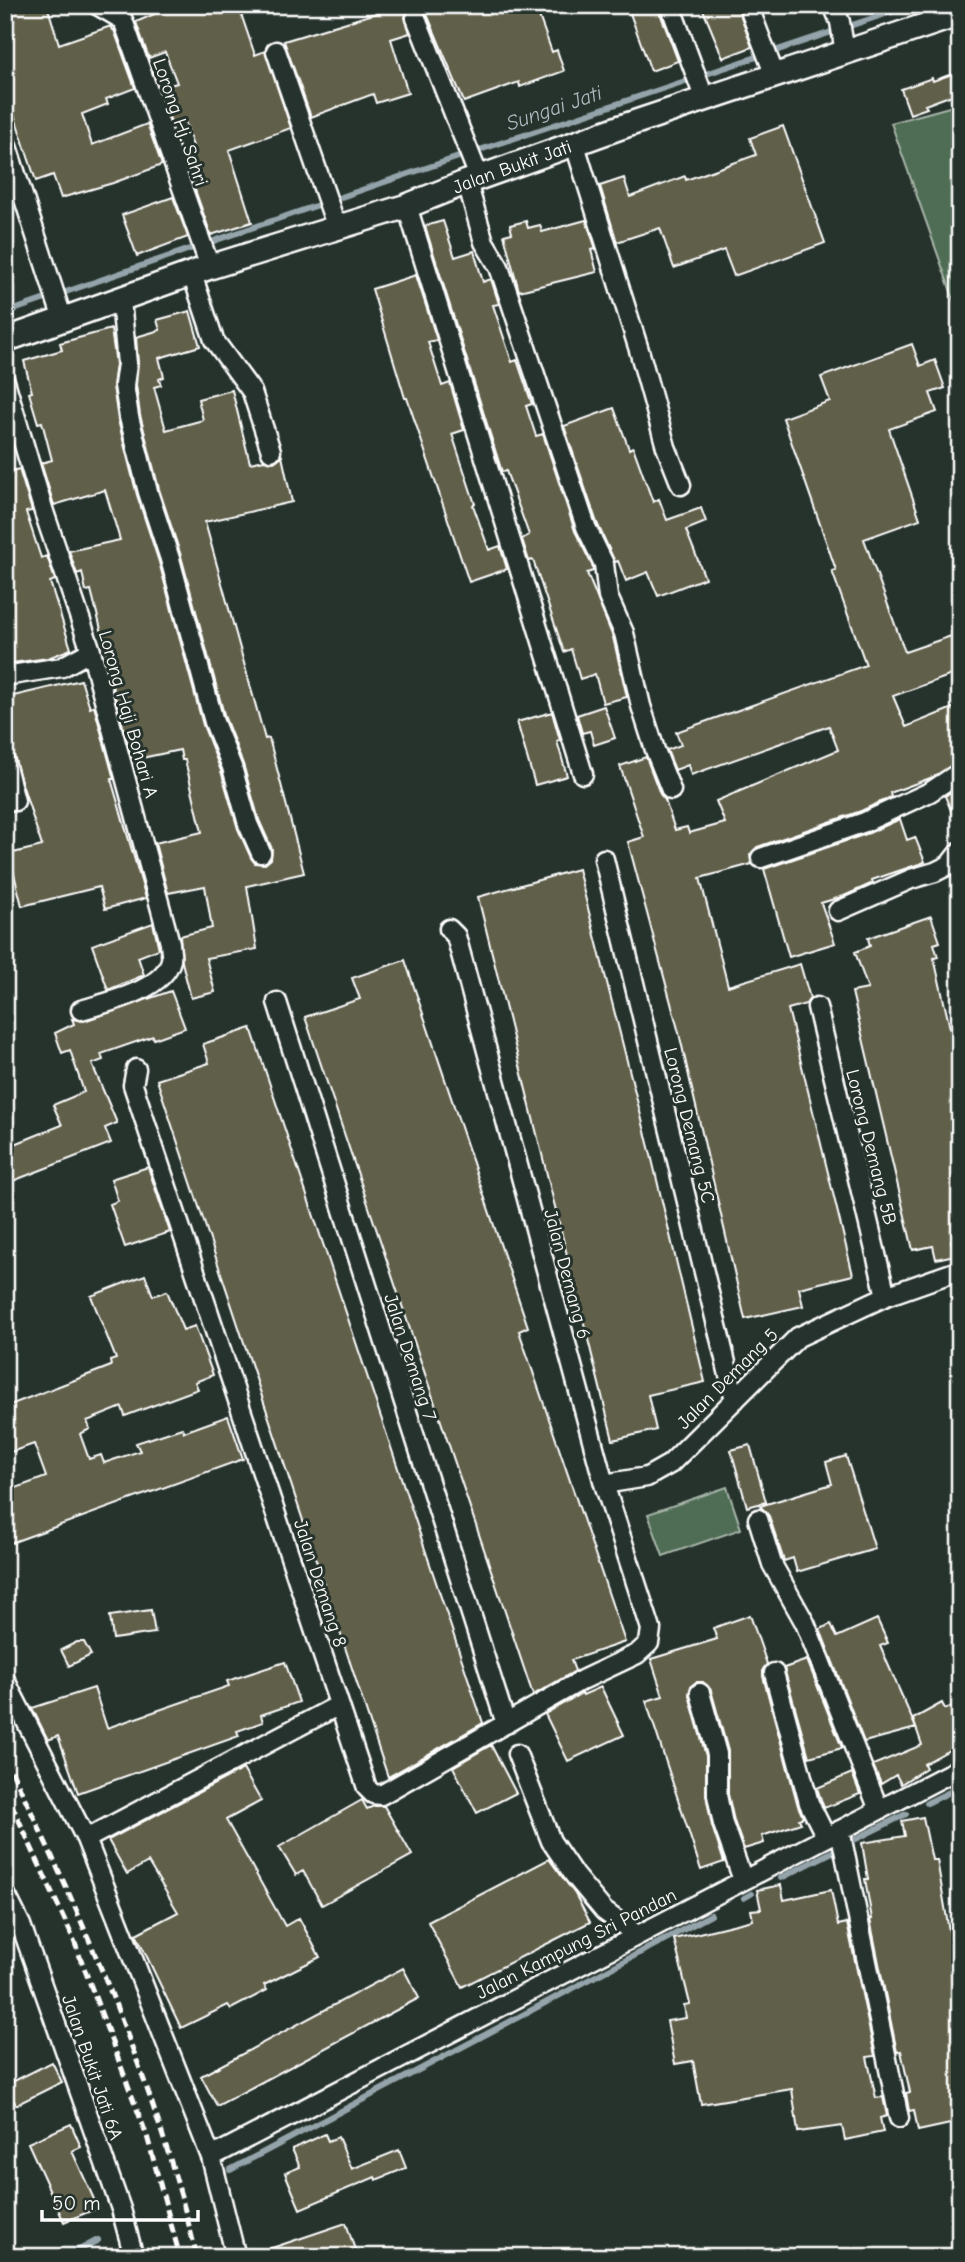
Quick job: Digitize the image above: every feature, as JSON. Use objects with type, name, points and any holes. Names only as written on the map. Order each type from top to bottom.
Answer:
[{"type":"street","name":"Lorong Hj. Sahri","points":[[97,5],[123,20],[201,271],[214,340],[252,392],[271,452]]},
{"type":"street","points":[[670,5],[701,86]]},
{"type":"street","points":[[748,5],[769,62]]},
{"type":"street","name":"Jalan Bukit Jati","points":[[5,340],[60,311],[121,300],[333,219],[407,206],[471,166],[575,145],[701,86],[769,62],[840,30],[954,12]]},
{"type":"street","points":[[416,18],[471,166],[484,242],[499,267],[586,527],[604,564],[608,597],[624,634],[641,706],[671,790]]},
{"type":"street","points":[[275,51],[333,219]]},
{"type":"street","points":[[5,140],[60,311]]},
{"type":"street","points":[[575,145],[639,350],[666,447],[681,485]]},
{"type":"street","points":[[407,206],[583,774]]},
{"type":"street","points":[[121,300],[127,364],[124,385],[148,492],[170,559],[214,722],[232,767],[248,824],[261,853]]},
{"type":"street","name":"Lorong Haji Bohari A","points":[[5,381],[44,512],[91,651],[170,943],[171,959],[164,973],[153,983],[138,991],[81,1010]]},
{"type":"street","points":[[5,676],[62,667],[91,651]]},
{"type":"street","points":[[5,762],[15,801]]},
{"type":"street","points":[[761,858],[865,822],[930,792],[960,772]]},
{"type":"street","points":[[838,911],[942,869],[960,851]]},
{"type":"street","name":"Lorong Demang 5C","points":[[604,859],[735,1400]]},
{"type":"street","name":"Jalan Demang 6","points":[[449,929],[456,936],[604,1484],[651,1629]]},
{"type":"street","name":"Jalan Demang 7","points":[[277,1002],[506,1724]]},
{"type":"street","name":"Lorong Demang 5B","points":[[817,1007],[886,1296]]},
{"type":"street","name":"Jalan Demang 8","points":[[136,1069],[133,1085],[367,1788],[373,1794],[381,1795],[582,1680],[638,1654],[649,1643],[651,1629]]},
{"type":"street","name":"Jalan Demang 5","points":[[604,1484],[647,1477],[670,1464],[798,1337],[886,1296],[960,1270]]},
{"type":"street","points":[[758,1519],[772,1564],[805,1623],[879,1810]]},
{"type":"street","points":[[774,1673],[809,1803],[833,1833],[899,2118]]},
{"type":"street","points":[[5,1680],[86,1839],[211,2157],[236,2257]]},
{"type":"street","points":[[700,1693],[717,1754],[717,1794],[723,1824],[743,1880]]},
{"type":"street","points":[[86,1839],[340,1705]]},
{"type":"street","points":[[517,1754],[551,1840],[574,1875],[604,1911],[637,1935]]},
{"type":"street","name":"Jalan Kampung Sri Pandan","points":[[211,2157],[960,1768]]},
{"type":"street","name":"Jalan Bukit Jati 6A","points":[[5,1893],[21,1925],[121,2209],[134,2257]]},
{"type":"green space","points":[[960,104],[960,317],[891,123]]},
{"type":"green space","points":[[727,1487],[741,1529],[663,1556],[648,1514]]},
{"type":"building","points":[[5,5],[47,5],[59,44],[111,26],[135,88],[106,99],[108,104],[82,114],[92,145],[147,124],[162,165],[61,198],[53,175],[36,181],[5,87]]},
{"type":"building","points":[[155,5],[238,5],[255,55],[265,51],[291,128],[229,150],[252,222],[211,235],[183,156],[195,153],[185,121],[172,125],[159,88],[177,83],[165,52],[149,58],[136,22],[157,13]]},
{"type":"building","points":[[403,5],[535,5],[552,52],[557,50],[564,71],[520,87],[519,82],[464,102],[427,14],[422,9],[412,7],[405,17],[410,33],[391,39],[408,93],[376,103],[373,94],[311,117],[284,41]]},
{"type":"building","points":[[627,5],[657,5],[678,61],[651,71]]},
{"type":"building","points":[[701,5],[737,5],[752,47],[723,58]]},
{"type":"building","points":[[960,71],[960,92],[925,105],[927,108],[910,114],[901,89]]},
{"type":"building","points":[[783,126],[825,243],[734,276],[724,250],[674,268],[660,228],[617,242],[600,186],[624,178],[630,197],[685,176],[686,180],[756,155],[750,138]]},
{"type":"building","points":[[173,197],[188,237],[137,256],[122,215]]},
{"type":"building","points":[[586,220],[596,249],[591,250],[597,272],[519,291],[504,235],[512,233],[510,225],[526,221],[528,228],[540,225],[542,232]]},
{"type":"building","points":[[443,221],[455,257],[474,251],[483,282],[491,279],[499,304],[493,305],[512,362],[517,360],[532,404],[526,406],[536,436],[543,434],[575,531],[593,567],[593,571],[587,573],[613,637],[627,697],[603,703],[595,674],[580,679],[571,649],[564,652],[533,560],[529,561],[522,539],[529,535],[506,471],[502,472],[425,226]]},
{"type":"building","points":[[416,275],[437,340],[428,342],[442,386],[450,383],[464,430],[452,434],[475,504],[473,505],[489,550],[500,546],[507,569],[469,582],[405,398],[372,289]]},
{"type":"building","points":[[190,311],[200,346],[159,358],[164,377],[159,379],[161,385],[154,387],[166,430],[203,420],[198,399],[232,390],[250,463],[264,460],[274,462],[282,456],[292,502],[205,522],[265,739],[269,738],[304,873],[247,886],[257,949],[206,958],[215,992],[191,998],[182,962],[180,936],[212,928],[205,886],[168,893],[155,843],[202,832],[185,760],[182,760],[180,750],[132,760],[108,670],[111,669],[91,590],[86,591],[82,572],[77,574],[69,551],[120,540],[105,490],[54,505],[41,463],[52,460],[42,422],[38,423],[29,393],[32,392],[24,361],[62,350],[60,343],[111,329],[116,364],[113,386],[118,420],[203,725],[221,771],[238,829],[251,858],[255,863],[265,864],[271,859],[272,849],[259,820],[243,764],[225,718],[140,415],[136,385],[136,337],[160,330],[157,320]]},
{"type":"building","points":[[912,344],[920,366],[935,360],[945,388],[930,393],[937,412],[889,429],[920,519],[864,539],[905,652],[960,633],[960,672],[893,696],[906,727],[960,705],[960,761],[933,777],[890,793],[891,797],[861,811],[757,847],[750,855],[752,864],[700,878],[728,986],[800,964],[810,998],[806,1004],[788,1009],[853,1275],[799,1288],[803,1306],[745,1319],[679,1033],[628,842],[644,837],[620,766],[646,757],[675,830],[687,827],[689,833],[725,823],[716,801],[838,750],[829,726],[691,775],[688,765],[675,770],[667,750],[681,745],[676,732],[866,665],[832,571],[836,570],[783,418],[830,401],[821,377]]},
{"type":"building","points":[[614,408],[629,449],[633,447],[653,502],[659,499],[667,520],[701,508],[706,522],[686,530],[705,578],[658,596],[648,572],[626,581],[618,561],[615,562],[597,523],[564,426]]},
{"type":"building","points":[[19,469],[32,511],[26,512],[41,558],[47,556],[55,580],[50,582],[71,649],[48,658],[5,664],[5,473]]},
{"type":"building","points":[[81,680],[90,708],[94,706],[114,779],[111,779],[146,898],[105,909],[99,887],[22,906],[9,854],[42,846],[5,731],[5,698]]},
{"type":"building","points":[[604,706],[615,738],[594,745],[590,731],[582,733],[577,715]]},
{"type":"building","points":[[552,712],[567,776],[535,785],[517,722]]},
{"type":"building","points":[[960,786],[960,830],[959,830],[945,796]]},
{"type":"building","points":[[900,819],[907,840],[915,837],[925,862],[872,880],[873,883],[821,903],[835,943],[789,957],[764,869],[869,833]]},
{"type":"building","points":[[578,869],[651,1155],[705,1382],[648,1395],[656,1430],[613,1440],[478,897]]},
{"type":"building","points":[[931,916],[940,942],[934,944],[938,957],[934,958],[960,1072],[960,1239],[951,1241],[955,1255],[936,1259],[933,1246],[913,1250],[852,992],[868,989],[855,952],[870,946],[868,938]]},
{"type":"building","points":[[153,923],[159,949],[138,957],[144,975],[108,990],[92,945]]},
{"type":"building","points":[[405,960],[528,1327],[519,1331],[625,1642],[571,1660],[575,1671],[533,1695],[305,1017],[360,999],[352,978]]},
{"type":"building","points":[[171,991],[185,1028],[101,1054],[103,1060],[92,1064],[117,1123],[105,1128],[111,1143],[5,1184],[5,1148],[62,1125],[53,1105],[84,1092],[70,1050],[62,1053],[55,1033],[74,1024],[72,1019],[84,1021]]},
{"type":"building","points":[[251,1028],[483,1723],[388,1777],[157,1080],[209,1063],[203,1044]]},
{"type":"building","points":[[148,1167],[170,1232],[125,1247],[110,1204],[118,1201],[111,1179]]},
{"type":"building","points":[[145,1275],[153,1296],[167,1291],[183,1330],[195,1326],[213,1375],[195,1382],[198,1389],[125,1416],[122,1407],[87,1421],[90,1429],[80,1434],[89,1459],[101,1455],[104,1463],[140,1451],[136,1443],[182,1428],[184,1432],[228,1416],[243,1459],[5,1545],[5,1492],[46,1477],[34,1444],[5,1454],[5,1418],[11,1416],[7,1406],[111,1366],[110,1361],[116,1359],[91,1296]]},
{"type":"building","points":[[750,1445],[766,1502],[747,1507],[731,1450]]},
{"type":"building","points":[[846,1456],[875,1549],[797,1572],[793,1558],[784,1561],[769,1516],[760,1506],[832,1484],[826,1462]]},
{"type":"building","points":[[151,1610],[155,1633],[113,1639],[110,1616]]},
{"type":"building","points":[[750,1615],[767,1664],[763,1669],[763,1676],[803,1817],[799,1819],[801,1823],[762,1836],[764,1843],[744,1849],[728,1794],[728,1751],[711,1690],[703,1682],[696,1682],[691,1686],[689,1695],[706,1756],[706,1795],[712,1826],[724,1862],[701,1870],[646,1701],[663,1696],[651,1659],[717,1639],[713,1628]]},
{"type":"building","points":[[877,1619],[888,1643],[880,1646],[916,1728],[864,1742],[820,1629],[831,1624],[837,1637]]},
{"type":"building","points":[[77,1642],[84,1642],[91,1655],[69,1666],[61,1650]]},
{"type":"building","points":[[807,1660],[842,1748],[809,1757],[784,1668]]},
{"type":"building","points":[[285,1662],[299,1702],[261,1715],[263,1722],[237,1731],[239,1736],[78,1793],[58,1736],[48,1740],[32,1708],[94,1688],[107,1728],[229,1686],[227,1681]]},
{"type":"building","points":[[601,1687],[624,1735],[568,1761],[545,1714],[582,1693],[583,1695]]},
{"type":"building","points":[[942,1703],[945,1709],[960,1703],[960,1744],[924,1764],[926,1768],[901,1784],[896,1775],[881,1784],[873,1765],[922,1745],[913,1719]]},
{"type":"building","points":[[491,1745],[516,1793],[477,1813],[453,1767]]},
{"type":"building","points":[[243,1769],[261,1801],[226,1820],[285,1926],[299,1918],[320,1957],[264,1985],[267,1990],[231,2009],[228,2005],[181,2028],[136,1934],[178,1912],[148,1862],[127,1874],[108,1840]]},
{"type":"building","points":[[852,1773],[860,1794],[824,1808],[817,1788]]},
{"type":"building","points":[[362,1800],[367,1809],[384,1806],[412,1855],[322,1905],[303,1871],[296,1875],[279,1847]]},
{"type":"building","points":[[923,1817],[932,1860],[937,1860],[949,1931],[953,1930],[960,1960],[960,2105],[951,2107],[955,2123],[918,2131],[914,2110],[909,2111],[906,2093],[910,2092],[901,2051],[897,2052],[870,1919],[865,1879],[868,1879],[862,1843],[905,1836],[902,1821]]},
{"type":"building","points":[[549,1859],[575,1894],[590,1922],[462,1987],[428,1922]]},
{"type":"building","points":[[781,1885],[784,1900],[831,1890],[838,1925],[847,1923],[875,2056],[867,2057],[876,2098],[883,2097],[887,2116],[880,2118],[883,2132],[845,2140],[842,2126],[798,2132],[792,2089],[701,2104],[693,2061],[675,2064],[667,2021],[686,2018],[684,2005],[690,2004],[674,1939],[753,1920],[751,1910],[761,1909],[757,1890]]},
{"type":"building","points":[[403,1968],[419,1998],[217,2106],[201,2076]]},
{"type":"building","points":[[52,2062],[62,2082],[16,2105],[6,2085]]},
{"type":"building","points":[[71,2124],[81,2147],[72,2151],[98,2208],[64,2222],[28,2143]]},
{"type":"building","points":[[325,2134],[328,2141],[338,2137],[352,2169],[399,2150],[406,2168],[376,2180],[375,2177],[300,2209],[285,2173],[300,2167],[292,2149]]},
{"type":"building","points":[[346,2223],[356,2253],[345,2257],[254,2257],[254,2254]]},
{"type":"waterway","name":"Sungai Jati","points":[[208,243],[912,5]]},
{"type":"waterway","name":"Sungai Jati","points":[[5,313],[193,248]]},
{"type":"waterway","points":[[927,1803],[960,1787]]},
{"type":"waterway","points":[[854,1840],[906,1814]]},
{"type":"waterway","points":[[781,1878],[838,1849]]},
{"type":"waterway","points":[[744,1898],[751,1894]]},
{"type":"waterway","points":[[230,2170],[711,1915]]},
{"type":"waterway","points":[[66,2257],[98,2240]]},
{"type":"railway","points":[[5,1757],[62,1878],[114,2002],[160,2128],[197,2257]]},
{"type":"railway","points":[[5,1790],[73,1938],[147,2136],[180,2257]]}]
